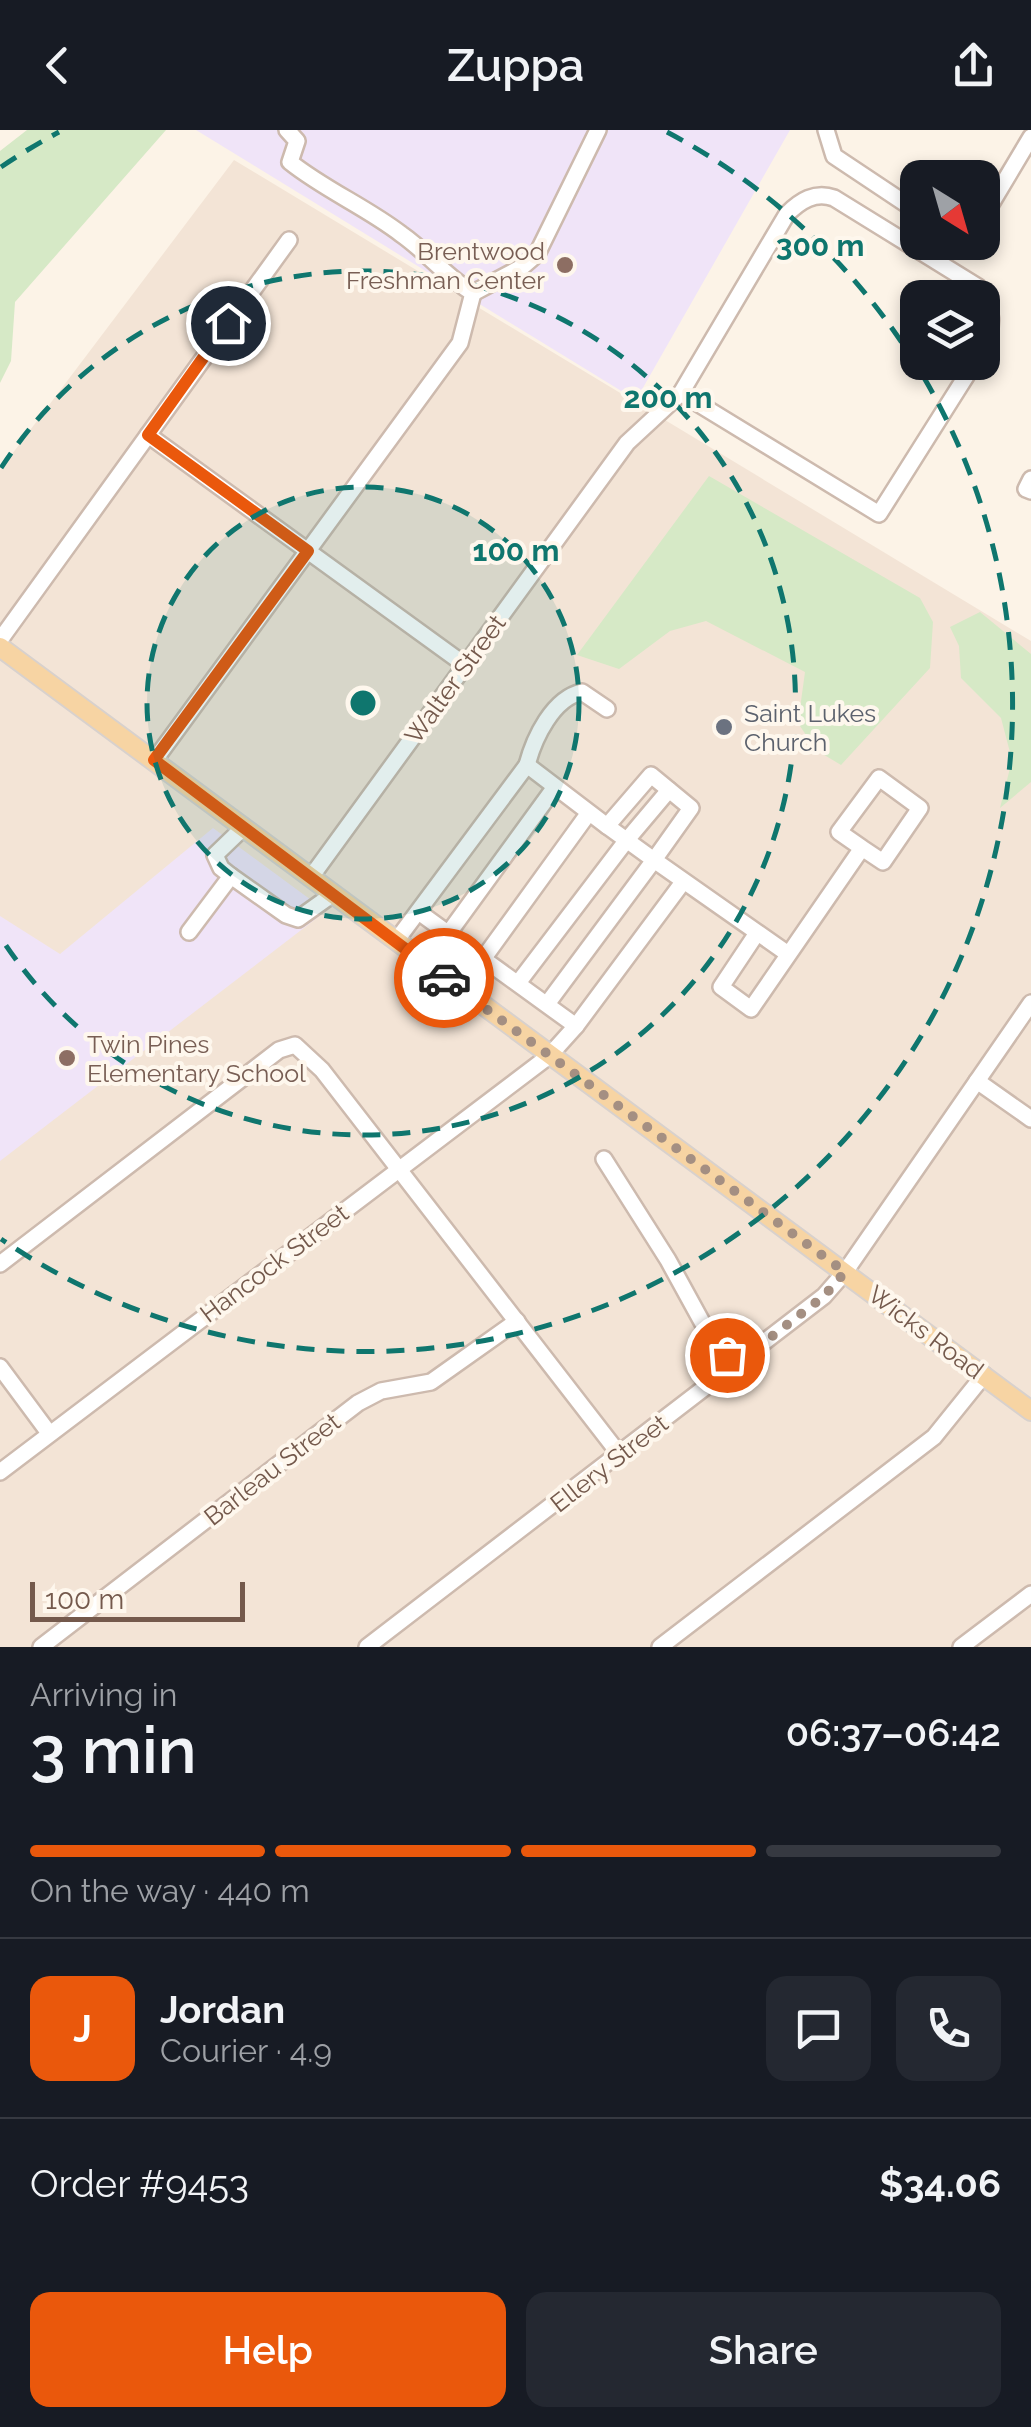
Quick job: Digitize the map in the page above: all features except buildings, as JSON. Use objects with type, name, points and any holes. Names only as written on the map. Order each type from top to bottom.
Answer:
[{"type":"main road","name":"Wicks Road","points":[[0,644],[548,1056],[1031,1411]]},
{"type":"street","points":[[287,130],[298,141],[290,162],[385,222],[456,283],[474,292]]},
{"type":"street","points":[[154,760],[460,344],[474,292],[522,267],[537,254],[598,130]]},
{"type":"street","points":[[826,130],[834,156],[900,200]]},
{"type":"street","points":[[1000,189],[1031,137]]},
{"type":"street","name":"Walter Street","points":[[311,877],[627,443],[680,394],[787,214],[804,200],[820,195],[834,198],[968,280]]},
{"type":"street","points":[[0,644],[288,240]]},
{"type":"street","points":[[680,394],[879,514],[965,380]]},
{"type":"street","points":[[148,435],[465,665]]},
{"type":"street","points":[[1031,479],[1026,489],[1031,492]]},
{"type":"street","points":[[396,941],[420,914],[527,764],[536,738],[562,701],[570,694],[582,692],[607,709]]},
{"type":"street","points":[[527,764],[588,814],[788,954]]},
{"type":"street","points":[[547,1004],[691,808],[650,775],[607,826]]},
{"type":"street","points":[[879,778],[920,808],[884,862],[862,848],[839,832],[879,778]]},
{"type":"street","points":[[448,934],[555,788]]},
{"type":"street","points":[[518,984],[669,790]]},
{"type":"street","points":[[484,959],[588,814]]},
{"type":"street","points":[[244,827],[215,855],[221,868],[231,876],[286,915],[298,919],[333,894]]},
{"type":"street","points":[[756,933],[721,987],[751,1010],[862,848]]},
{"type":"street","points":[[188,932],[231,876]]},
{"type":"street","name":"Hancock Street","points":[[0,1472],[548,1056],[576,1026],[682,882]]},
{"type":"street","points":[[420,914],[576,1026]]},
{"type":"street","name":"Ellery Street","points":[[367,1647],[824,1296],[845,1272],[1031,1003]]},
{"type":"street","points":[[0,1264],[279,1050],[296,1045],[322,1070],[620,1455]]},
{"type":"street","points":[[977,1081],[1031,1120]]},
{"type":"street","points":[[604,1159],[702,1322],[735,1365]]},
{"type":"street","name":"Barleau Street","points":[[41,1647],[358,1403],[381,1391],[431,1382],[517,1321]]},
{"type":"street","points":[[0,1367],[49,1433]]},
{"type":"street","points":[[660,1647],[934,1436],[984,1375]]},
{"type":"street","points":[[961,1647],[1031,1594]]},
{"type":"street","points":[[679,1633],[690,1647]]},
{"type":"shaded area","name":"Brentwood Freshman Center","points":[[196,130],[790,130],[636,400]]},
{"type":"shaded area","points":[[234,160],[1031,641],[1031,1647],[0,1647],[0,470]]},
{"type":"shaded area","name":"Twin Pines Elementary School","points":[[213,828],[326,911],[0,1161],[0,916],[60,954]]},
{"type":"green space","points":[[27,130],[166,130],[15,302],[11,361],[0,383],[0,151]]},
{"type":"green space","points":[[709,476],[920,598],[933,622],[930,668],[841,765],[816,750],[798,723],[805,672],[706,621],[670,631],[619,669],[577,655]]},
{"type":"green space","points":[[980,612],[1031,654],[1031,782],[1000,808],[1012,760],[1001,718],[961,678],[959,646],[950,627]]},
{"type":"way so far","points":[[444,978],[845,1272],[824,1296],[735,1365],[727,1355]]},
{"type":"place","name":"Brentwood Freshman Center","points":[[565,265]]},
{"type":"place","name":"Saint Lukes Church","points":[[724,727]]},
{"type":"place","name":"Twin Pines Elementary School","points":[[67,1058]]},
{"type":"route","points":[[228,323],[148,435],[308,551],[154,760],[444,978]]}]
